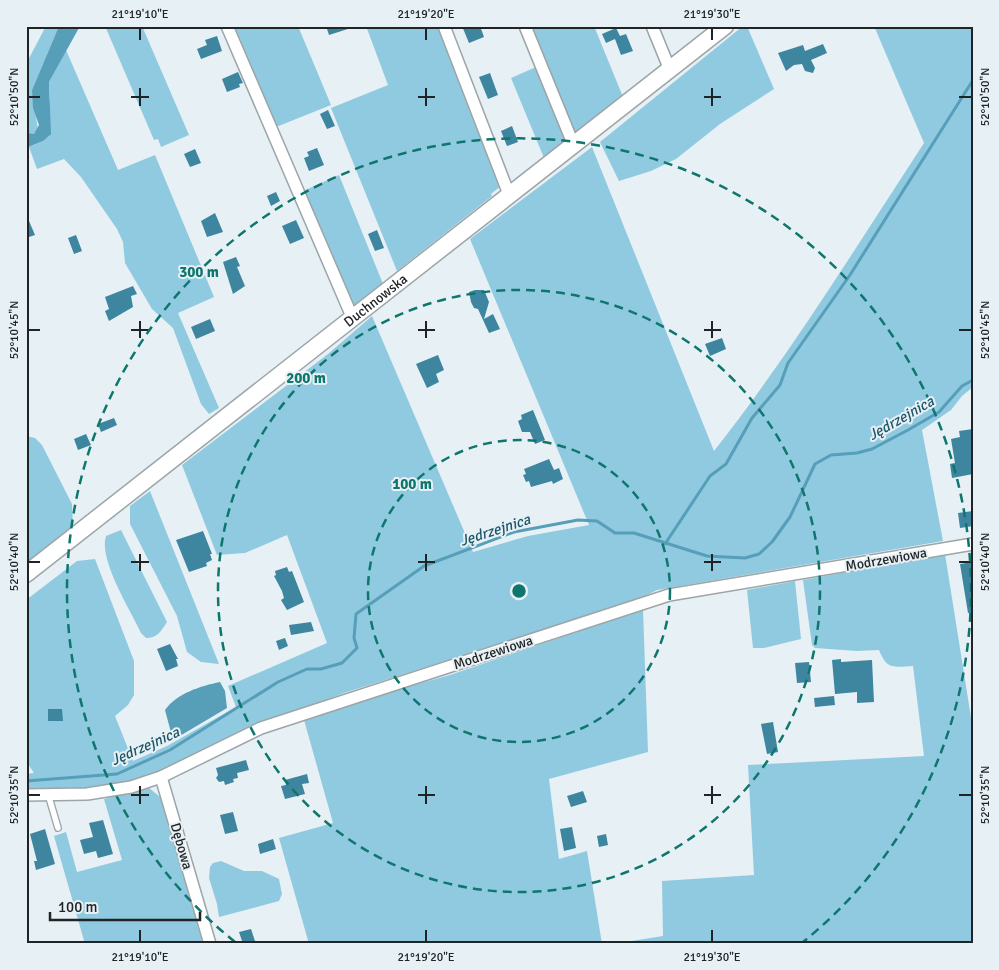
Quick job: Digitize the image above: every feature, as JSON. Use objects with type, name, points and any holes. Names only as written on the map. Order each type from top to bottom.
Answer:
[{"type":"street","points":[[227,26],[353,319]]},
{"type":"street","points":[[444,26],[510,197]]},
{"type":"street","points":[[526,26],[574,146]]},
{"type":"street","points":[[652,26],[670,70]]},
{"type":"street","name":"Duchnowska","points":[[26,574],[510,197],[725,26]]},
{"type":"street","name":"Modrzewiowa","points":[[26,795],[111,792],[161,777],[261,728],[669,595],[973,544]]},
{"type":"street","name":"Dębowa","points":[[161,777],[210,944]]},
{"type":"lane","points":[[48,794],[58,828]]},
{"type":"shaded area","points":[[46,26],[59,26],[32,90],[38,130],[34,134],[27,134],[26,64]]},
{"type":"shaded area","points":[[59,26],[80,26],[49,82],[51,134],[43,141],[26,148],[26,133],[34,134],[39,125],[33,108],[32,90]]},
{"type":"shaded area","points":[[105,26],[142,26],[189,135],[161,147],[158,139],[154,140]]},
{"type":"shaded area","points":[[234,26],[298,26],[331,105],[276,127]]},
{"type":"shaded area","points":[[366,26],[439,26],[501,186],[491,194],[492,196],[397,271],[331,108],[388,85]]},
{"type":"shaded area","points":[[528,26],[594,26],[623,97],[573,136]]},
{"type":"shaded area","points":[[743,26],[747,26],[774,89],[720,124],[676,159],[651,171],[619,181],[600,142]]},
{"type":"shaded area","points":[[874,26],[973,26],[973,387],[962,396],[951,410],[922,430],[943,541],[657,590],[633,602],[347,692],[246,730],[176,765],[139,780],[108,788],[26,788],[26,774],[34,773],[26,761],[26,600],[77,561],[95,559],[134,661],[134,695],[128,705],[115,716],[133,761],[167,746],[236,707],[228,686],[327,643],[287,535],[245,553],[217,555],[182,465],[328,354],[372,316],[473,552],[528,536],[589,525],[470,239],[592,147],[714,451],[796,338],[924,143]]},
{"type":"shaded area","points":[[66,50],[118,170],[155,155],[214,297],[178,313],[219,408],[209,414],[201,404],[173,328],[152,309],[125,263],[123,242],[117,229],[81,177],[64,159],[37,169],[29,147],[43,141],[50,100],[49,82]]},
{"type":"shaded area","points":[[536,67],[566,141],[544,158],[511,78]]},
{"type":"shaded area","points":[[339,175],[383,284],[355,308],[351,306],[303,191]]},
{"type":"shaded area","points":[[26,436],[35,438],[42,445],[72,504],[73,528],[26,565]]},
{"type":"shaded area","points":[[150,491],[219,664],[201,662],[187,652],[177,616],[130,524],[130,506]]},
{"type":"shaded area","points":[[121,530],[167,622],[154,637],[146,638],[141,633],[111,571],[105,546],[106,536]]},
{"type":"shaded area","points":[[945,554],[973,730],[973,944],[613,944],[663,936],[662,881],[754,875],[748,765],[924,756],[913,666],[891,666],[885,661],[879,650],[857,651],[815,648],[812,645],[803,580]]},
{"type":"shaded area","points":[[795,581],[801,639],[764,648],[753,648],[747,590]]},
{"type":"shaded area","points":[[643,609],[648,752],[549,779],[559,859],[587,851],[602,944],[309,944],[279,838],[333,823],[304,720],[364,699],[450,675]]},
{"type":"shaded area","points":[[220,682],[225,691],[227,708],[173,740],[165,710],[183,695],[197,688]]},
{"type":"shaded area","points":[[148,787],[160,797],[203,944],[85,944],[54,836],[66,832],[77,872],[122,860],[104,799]]},
{"type":"shaded area","points":[[221,861],[244,871],[262,871],[279,879],[282,894],[279,901],[219,917],[209,878],[210,867],[213,863]]},
{"type":"building","points":[[326,26],[350,26],[351,28],[329,35]]},
{"type":"building","points":[[462,26],[480,26],[484,37],[469,43]]},
{"type":"building","points":[[616,28],[620,36],[626,34],[633,51],[621,55],[615,39],[606,43],[602,34]]},
{"type":"building","points":[[217,36],[222,51],[201,59],[197,49],[207,45],[205,40]]},
{"type":"building","points":[[823,44],[827,53],[811,60],[815,68],[813,73],[805,71],[802,64],[794,65],[786,71],[778,53],[803,45],[805,51]]},
{"type":"building","points":[[238,72],[243,83],[239,84],[240,87],[227,92],[222,79]]},
{"type":"building","points":[[490,73],[498,95],[488,99],[479,77]]},
{"type":"building","points":[[328,110],[335,126],[327,129],[320,114]]},
{"type":"building","points":[[512,126],[518,142],[507,146],[501,131]]},
{"type":"building","points":[[317,148],[324,165],[309,171],[304,158],[309,156],[307,152]]},
{"type":"building","points":[[195,149],[201,163],[190,167],[184,154]]},
{"type":"building","points":[[276,192],[280,201],[271,206],[267,196]]},
{"type":"building","points":[[215,213],[223,232],[207,237],[201,221]]},
{"type":"building","points":[[26,214],[35,235],[26,238]]},
{"type":"building","points":[[296,220],[304,238],[290,244],[282,226]]},
{"type":"building","points":[[377,230],[384,248],[375,251],[368,234]]},
{"type":"building","points":[[76,235],[82,251],[74,254],[68,238]]},
{"type":"building","points":[[236,257],[240,266],[237,267],[245,286],[233,294],[223,262]]},
{"type":"building","points":[[133,286],[137,294],[131,296],[133,307],[109,321],[105,311],[109,309],[105,297]]},
{"type":"building","points":[[484,290],[489,302],[484,319],[493,314],[500,329],[489,333],[478,309],[474,308],[471,302],[469,292]]},
{"type":"building","points":[[210,319],[215,331],[196,339],[191,327]]},
{"type":"building","points":[[722,338],[726,349],[710,356],[705,344]]},
{"type":"building","points":[[438,355],[444,370],[436,374],[439,382],[427,388],[416,364]]},
{"type":"building","points":[[533,410],[545,440],[535,444],[530,432],[522,432],[518,421],[522,419],[521,415]]},
{"type":"building","points":[[114,418],[117,425],[101,432],[98,424]]},
{"type":"building","points":[[973,429],[973,474],[952,478],[950,464],[955,463],[951,439],[960,437],[959,431]]},
{"type":"building","points":[[86,434],[91,445],[78,450],[74,439]]},
{"type":"building","points":[[549,459],[554,470],[559,468],[563,479],[553,484],[552,481],[531,487],[529,481],[526,482],[523,475],[526,474],[524,469]]},
{"type":"building","points":[[973,511],[973,526],[960,528],[958,513]]},
{"type":"building","points":[[203,531],[212,554],[210,554],[212,560],[206,563],[207,566],[189,572],[176,540]]},
{"type":"building","points":[[973,562],[973,613],[968,613],[960,564]]},
{"type":"building","points":[[287,567],[289,572],[292,571],[304,602],[287,610],[281,600],[284,598],[282,591],[274,576],[276,575],[275,571]]},
{"type":"building","points":[[311,622],[314,631],[291,635],[289,625]]},
{"type":"building","points":[[285,638],[288,646],[279,650],[276,641]]},
{"type":"building","points":[[170,644],[178,659],[176,659],[178,666],[166,671],[157,649]]},
{"type":"building","points":[[841,659],[841,662],[872,660],[874,702],[857,703],[857,692],[835,694],[832,660]]},
{"type":"building","points":[[809,662],[811,682],[797,683],[795,663]]},
{"type":"building","points":[[834,696],[835,705],[815,707],[814,698]]},
{"type":"building","points":[[48,709],[62,709],[63,721],[48,721]]},
{"type":"building","points":[[773,722],[778,752],[767,754],[761,724]]},
{"type":"building","points":[[246,760],[249,770],[237,773],[238,778],[233,779],[234,782],[225,785],[224,781],[219,782],[216,778],[218,775],[216,768]]},
{"type":"building","points":[[307,774],[309,783],[302,784],[305,794],[285,799],[281,786],[286,785],[285,780]]},
{"type":"building","points":[[583,791],[587,802],[571,807],[567,796]]},
{"type":"building","points":[[233,812],[238,831],[225,834],[220,815]]},
{"type":"building","points":[[103,820],[113,854],[98,858],[96,851],[84,854],[80,840],[93,837],[89,823]]},
{"type":"building","points":[[572,827],[576,848],[564,851],[560,829]]},
{"type":"building","points":[[45,829],[55,864],[36,870],[34,861],[37,861],[30,834]]},
{"type":"building","points":[[606,834],[608,845],[599,847],[597,836]]},
{"type":"building","points":[[273,839],[276,849],[260,854],[258,844]]},
{"type":"building","points":[[251,929],[256,944],[243,944],[239,932]]},
{"type":"waterway","points":[[665,544],[710,476],[726,464],[752,418],[780,385],[788,363],[850,275],[973,80]]},
{"type":"waterway","name":"Jędrzejnica","points":[[26,781],[117,774],[170,750],[278,682],[307,669],[321,669],[342,663],[357,648],[354,638],[356,614],[424,566],[514,532],[578,520],[597,521],[615,533],[634,533],[707,556],[745,558],[759,554],[772,542],[790,517],[815,464],[831,455],[857,453],[872,449],[908,430],[939,412],[962,386],[973,380]]}]
